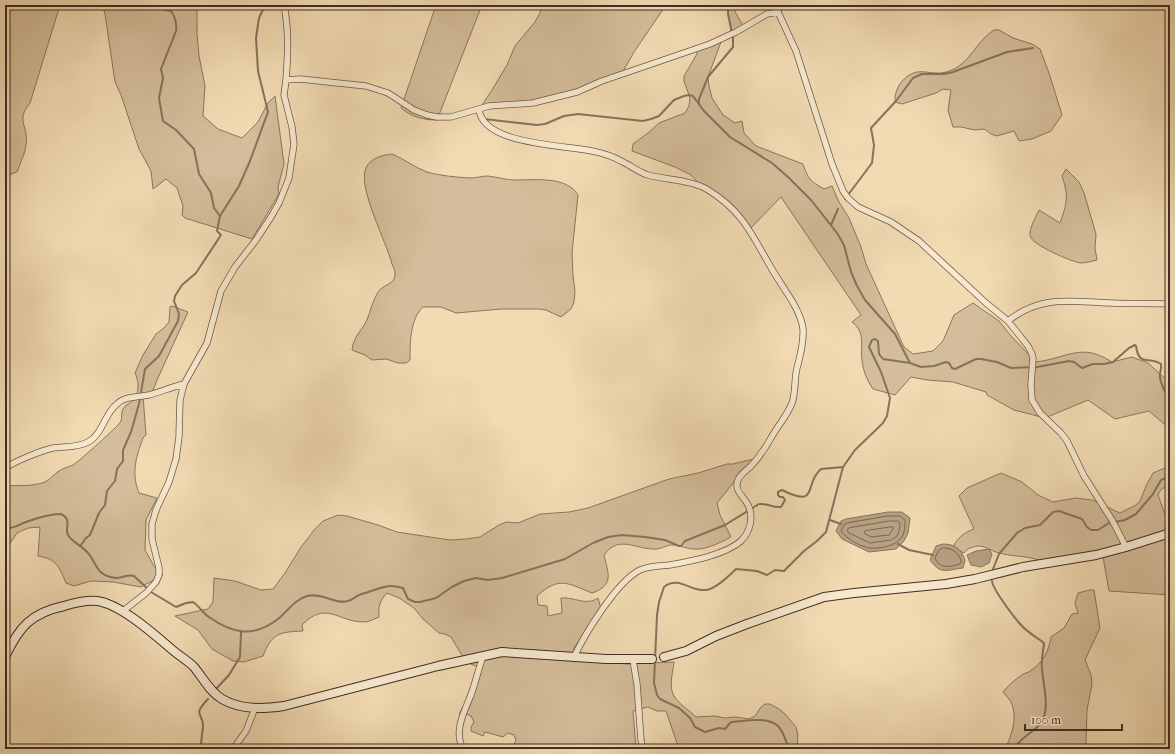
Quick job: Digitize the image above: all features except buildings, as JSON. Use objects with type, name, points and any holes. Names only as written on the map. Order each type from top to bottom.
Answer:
[{"type":"street","points":[[123,611],[146,593],[157,580],[159,572],[152,538],[152,524],[156,510],[169,482],[176,459],[179,437],[180,400],[184,384],[206,343],[221,291],[235,267],[256,240],[271,217],[279,203],[289,178],[294,144],[292,128],[284,96],[288,39],[287,20],[284,5]]},
{"type":"street","points":[[779,5],[778,12],[796,51],[832,164],[840,184],[848,198],[858,207],[891,222],[919,241],[1008,321],[1028,346],[1033,358],[1031,385],[1032,400],[1040,413],[1064,437],[1084,476],[1113,522],[1126,547]]},
{"type":"street","points":[[286,80],[300,79],[366,86],[388,93],[414,110],[427,115],[451,117],[489,106],[533,103],[577,92],[602,80],[710,44],[736,32],[767,14],[778,12]]},
{"type":"street","points":[[479,109],[482,118],[492,129],[502,135],[606,155],[615,158],[649,176],[705,188],[735,211],[744,222],[783,286],[802,322],[802,344],[795,376],[792,402],[764,450],[751,467],[738,479],[738,491],[740,496],[748,504],[751,513],[751,523],[742,541],[726,550],[686,561],[645,569],[634,574],[617,590],[585,635],[574,657]]},
{"type":"street","points":[[1008,321],[1033,306],[1057,301],[1113,304],[1170,304]]},
{"type":"street","points":[[5,468],[15,462],[51,449],[75,447],[87,443],[95,437],[108,414],[118,402],[184,384]]},
{"type":"street","points":[[5,657],[14,638],[26,623],[44,612],[75,603],[97,601],[111,605],[123,611],[165,643],[193,666],[222,699],[239,706],[268,708],[284,706],[430,668],[495,653],[510,652],[633,660],[664,657],[686,651],[716,636],[824,597],[968,580],[1023,567],[1096,555],[1170,533]]},
{"type":"street","points":[[463,749],[459,735],[460,722],[483,656]]},
{"type":"street","points":[[633,660],[643,749]]},
{"type":"street","points":[[233,749],[246,732],[255,708]]},
{"type":"shaded area","points":[[5,5],[60,5],[30,103],[23,114],[26,133],[25,152],[17,172],[5,176]]},
{"type":"shaded area","points":[[102,5],[199,5],[197,11],[197,34],[199,56],[205,86],[203,116],[218,129],[242,138],[258,122],[268,103],[275,96],[284,164],[278,187],[279,194],[252,239],[185,218],[182,215],[183,206],[177,188],[166,179],[153,189],[151,171],[139,149],[121,95],[115,82],[105,14]]},
{"type":"shaded area","points":[[436,5],[482,5],[437,120],[409,114],[401,108]]},
{"type":"shaded area","points":[[544,5],[666,5],[634,52],[622,73],[569,95],[480,108],[507,65],[515,46],[535,22]]},
{"type":"shaded area","points":[[727,5],[733,5],[744,28],[732,36]]},
{"type":"shaded area","points":[[994,30],[999,30],[1013,38],[1032,44],[1040,49],[1062,115],[1051,131],[1032,139],[1019,141],[1014,131],[997,136],[983,129],[975,130],[953,127],[948,110],[951,90],[943,89],[936,93],[902,104],[895,102],[898,87],[908,76],[917,72],[939,73],[954,69],[964,62],[984,38]]},
{"type":"shaded area","points":[[721,42],[708,77],[712,98],[723,115],[735,123],[742,121],[744,133],[756,146],[803,164],[810,179],[824,189],[832,186],[839,202],[849,218],[861,247],[866,264],[904,347],[913,354],[933,351],[943,341],[954,315],[973,303],[999,321],[1036,362],[1083,352],[1101,356],[1112,362],[1132,357],[1148,363],[1170,383],[1170,429],[1149,411],[1115,419],[1088,400],[1045,418],[1014,410],[987,395],[986,392],[953,382],[911,377],[895,395],[873,389],[863,368],[861,335],[859,330],[852,322],[861,315],[781,197],[748,231],[741,221],[724,204],[701,186],[691,175],[675,167],[632,151],[633,144],[659,123],[685,113],[689,106],[690,98],[684,81],[684,76],[697,54],[697,48]]},
{"type":"shaded area","points":[[392,154],[427,172],[454,177],[470,178],[488,176],[512,180],[550,180],[559,182],[573,189],[578,195],[572,253],[575,291],[574,302],[571,309],[561,317],[546,310],[538,309],[502,309],[456,313],[441,307],[423,307],[415,318],[411,339],[410,360],[406,363],[398,363],[386,359],[372,360],[365,355],[352,350],[354,341],[367,320],[378,292],[395,277],[389,255],[369,201],[364,177],[366,168],[370,162],[381,156]]},
{"type":"shaded area","points":[[1066,169],[1079,182],[1084,193],[1096,234],[1095,248],[1097,260],[1081,263],[1070,260],[1038,244],[1032,240],[1030,236],[1032,226],[1039,210],[1060,223],[1066,200],[1066,189],[1062,176]]},
{"type":"shaded area","points":[[172,306],[188,312],[152,393],[143,396],[146,435],[143,438],[135,465],[135,479],[139,493],[157,498],[146,520],[145,550],[154,566],[163,575],[141,587],[113,582],[91,581],[74,586],[66,583],[61,572],[53,562],[44,557],[38,556],[40,527],[28,528],[17,533],[7,548],[5,573],[5,486],[40,484],[45,482],[61,470],[73,465],[119,424],[123,409],[135,398],[138,391],[135,373],[143,355],[156,334],[169,322],[170,307]]},
{"type":"shaded area","points":[[759,455],[738,477],[717,503],[720,515],[731,537],[711,546],[699,549],[672,545],[649,549],[628,544],[616,545],[604,555],[608,578],[604,586],[599,590],[592,593],[569,584],[557,584],[551,586],[537,596],[538,605],[547,606],[548,616],[562,613],[561,598],[589,601],[598,598],[601,609],[574,648],[574,660],[627,664],[674,662],[671,682],[673,694],[680,703],[696,717],[715,716],[749,719],[755,716],[765,704],[770,704],[785,714],[796,727],[798,735],[797,749],[679,749],[666,711],[657,711],[648,707],[633,711],[636,749],[515,749],[514,745],[516,740],[514,735],[508,733],[503,737],[485,732],[483,736],[471,731],[471,727],[474,722],[471,716],[463,712],[459,714],[465,703],[478,667],[466,662],[451,637],[439,633],[423,619],[414,608],[399,598],[387,593],[380,604],[379,617],[364,622],[347,619],[332,614],[318,614],[310,618],[302,625],[303,631],[288,632],[277,635],[266,648],[263,656],[244,662],[233,661],[212,649],[198,630],[175,616],[208,609],[213,602],[214,578],[235,581],[261,590],[273,589],[315,529],[323,521],[338,515],[347,516],[397,532],[450,540],[466,539],[480,537],[506,522],[518,523],[540,514],[569,512],[588,508],[669,479],[698,473],[727,464],[754,459]]},
{"type":"shaded area","points":[[1170,466],[1170,486],[1162,489],[1158,495],[1170,528],[1170,595],[1109,591],[1103,557],[1046,564],[1028,557],[1002,554],[981,546],[970,548],[964,553],[953,547],[962,536],[974,529],[959,496],[967,488],[1001,473],[1022,482],[1038,495],[1053,502],[1076,498],[1092,500],[1120,513],[1136,505],[1140,501],[1153,473]]},
{"type":"shaded area","points":[[1094,590],[1100,628],[1085,660],[1091,675],[1092,684],[1087,710],[1086,744],[1076,745],[1068,749],[1005,749],[1012,732],[1014,714],[1011,702],[1003,692],[1023,674],[1035,668],[1042,660],[1049,647],[1051,637],[1064,628],[1072,614],[1078,613],[1075,603],[1078,593]]},
{"type":"water","points":[[888,512],[902,512],[910,518],[908,533],[904,541],[896,549],[869,552],[842,539],[836,531],[841,521],[846,519]]},
{"type":"water","points":[[943,544],[954,546],[962,553],[965,560],[963,568],[941,570],[934,565],[930,560],[936,546]]},
{"type":"water","points":[[989,549],[992,554],[989,563],[981,567],[971,565],[967,555],[976,551]]},
{"type":"waterway","points":[[81,545],[90,535],[99,513],[105,505],[107,491],[115,481],[117,469],[123,461],[123,450],[131,432],[139,404],[145,369],[159,356],[178,321],[179,314],[174,301],[175,296],[182,285],[196,273],[221,235],[217,231],[220,216],[214,208],[211,193],[199,174],[194,149],[176,130],[163,121],[159,98],[163,78],[161,69],[176,31],[176,26],[175,18],[171,11],[161,9],[154,5]]},
{"type":"waterway","points":[[220,216],[239,186],[268,112],[258,71],[256,38],[259,18],[265,5]]},
{"type":"waterway","points":[[699,103],[699,99],[708,77],[733,47],[728,5]]},
{"type":"waterway","points":[[845,199],[872,163],[874,145],[871,128],[896,101],[913,78],[922,74],[944,74],[953,72],[1007,52],[1033,48]]},
{"type":"waterway","points":[[484,119],[537,125],[545,124],[564,116],[578,114],[643,121],[659,116],[674,100],[684,96],[693,96],[704,111],[730,137],[772,163],[811,200],[837,233],[844,245],[851,272],[865,300],[895,334],[910,363]]},
{"type":"waterway","points":[[831,225],[838,209]]},
{"type":"waterway","points":[[789,749],[782,731],[778,726],[768,721],[755,720],[731,722],[725,729],[719,728],[705,732],[695,727],[690,718],[679,708],[660,699],[657,695],[654,683],[659,602],[664,587],[669,584],[679,583],[695,589],[706,590],[718,585],[736,569],[757,571],[767,575],[775,570],[784,571],[826,532],[843,467],[855,450],[883,423],[887,416],[890,398],[881,372],[869,347],[872,340],[875,339],[878,341],[879,354],[883,359],[910,363],[921,367],[934,366],[946,362],[955,369],[976,359],[997,362],[1011,368],[1037,367],[1069,361],[1074,362],[1082,368],[1093,364],[1113,362],[1129,348],[1135,345],[1139,357],[1161,364],[1160,381],[1164,390],[1170,395]]},
{"type":"waterway","points":[[5,528],[13,527],[43,516],[61,514],[67,519],[68,535],[74,542],[87,552],[100,572],[109,577],[116,578],[130,575],[134,576],[151,592],[176,607],[193,602],[218,623],[243,632],[260,629],[269,625],[278,619],[295,603],[307,596],[313,595],[343,602],[349,601],[360,594],[379,588],[394,586],[403,588],[408,599],[415,602],[420,602],[436,598],[464,581],[476,578],[488,580],[502,578],[565,559],[593,543],[608,537],[622,535],[645,537],[665,540],[681,546],[685,541],[725,525],[759,504],[781,507],[785,500],[783,497],[778,495],[778,492],[782,490],[794,495],[802,497],[806,496],[816,475],[821,469],[843,467]]},
{"type":"waterway","points":[[993,569],[999,554],[1017,533],[1025,528],[1040,525],[1053,512],[1059,511],[1082,519],[1091,530],[1098,530],[1109,523],[1125,520],[1136,514],[1153,494],[1161,480],[1170,476]]},
{"type":"waterway","points":[[830,520],[841,524]]},
{"type":"waterway","points":[[898,544],[909,550],[933,555]]},
{"type":"waterway","points":[[992,581],[1000,598],[1015,618],[1025,629],[1044,644],[1042,666],[1046,709],[1039,725],[1021,740],[1014,749]]},
{"type":"waterway","points":[[215,690],[229,675],[240,657],[241,632]]},
{"type":"waterway","points":[[201,749],[203,722],[199,712],[208,699]]}]
